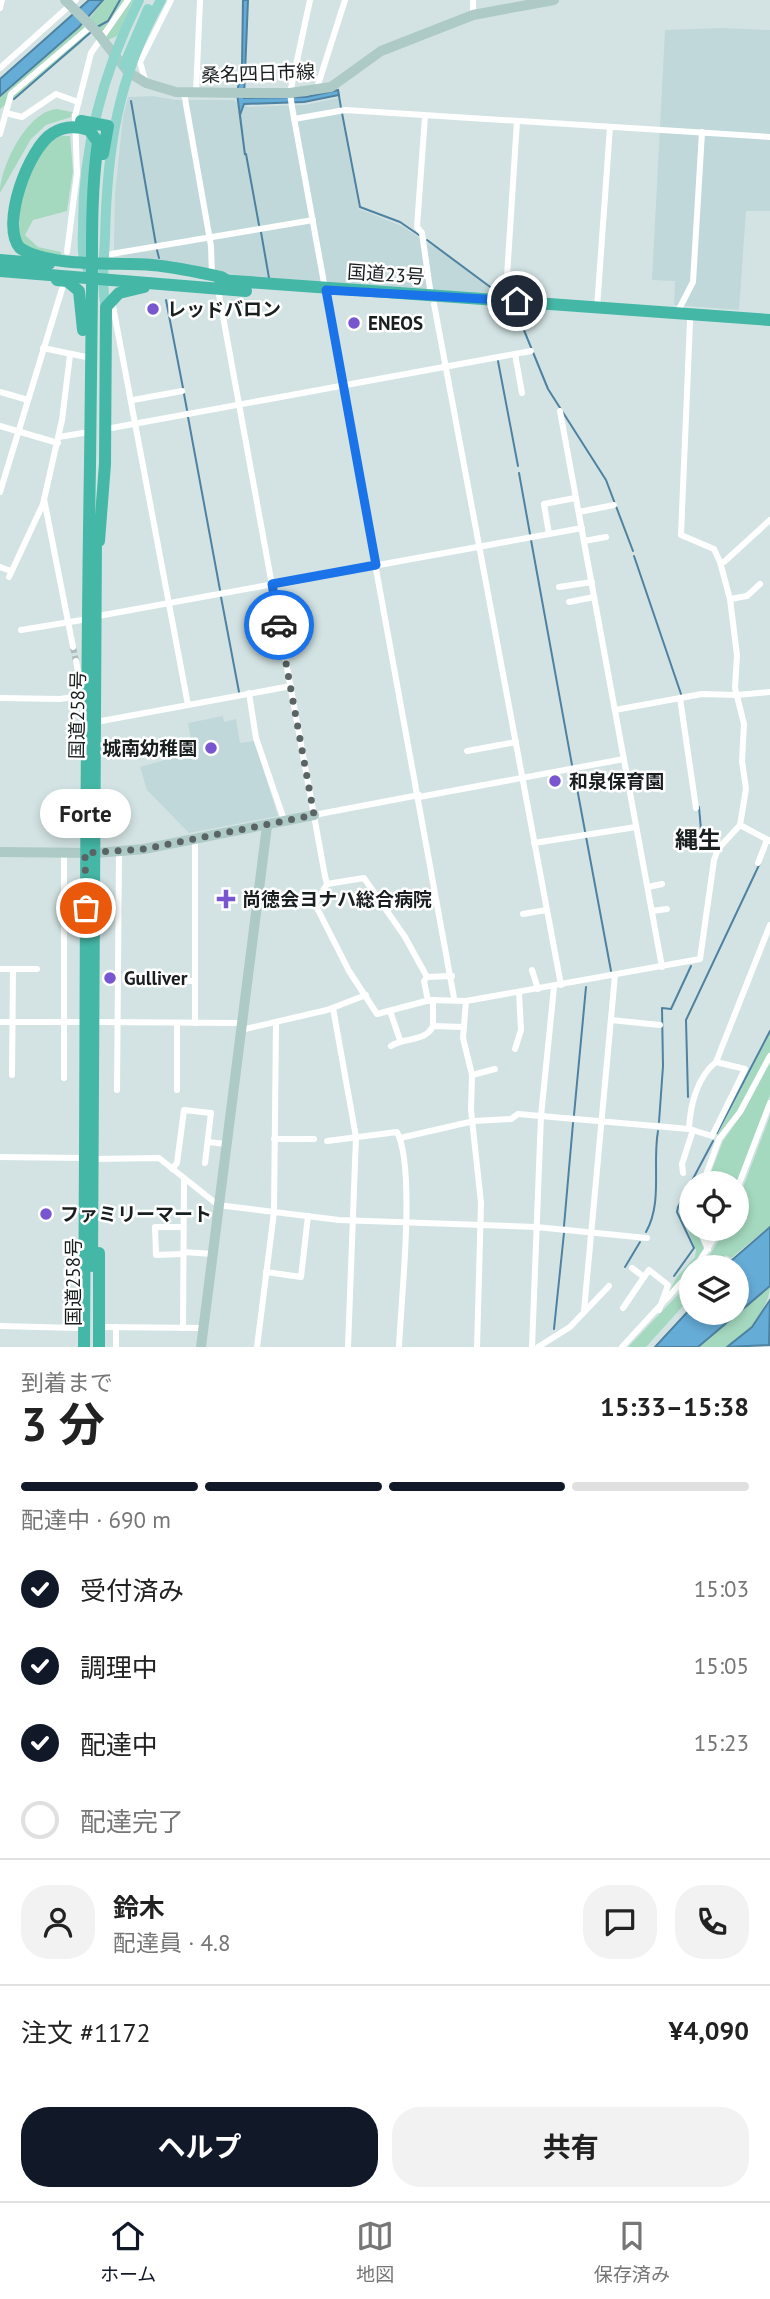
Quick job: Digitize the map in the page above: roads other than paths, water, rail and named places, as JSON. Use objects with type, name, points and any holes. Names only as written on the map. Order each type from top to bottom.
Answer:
[{"type":"highway","points":[[0,208],[30,149],[50,130],[73,121],[104,126]]},
{"type":"highway","name":"国道258号","points":[[91,853],[96,722],[89,526],[94,292],[104,126]]},
{"type":"highway","points":[[50,130],[85,128],[104,141]]},
{"type":"highway","points":[[50,130],[29,161],[11,200],[7,225],[13,242],[31,253],[106,267],[169,267],[216,281]]},
{"type":"highway","name":"国道258号","points":[[92,1347],[93,1233],[89,1158],[91,853],[87,695],[97,550],[92,199],[104,141]]},
{"type":"highway","points":[[0,260],[87,263]]},
{"type":"highway","name":"国道23号","points":[[0,272],[68,275],[106,267],[182,285],[216,281],[327,293],[770,327]]},
{"type":"highway","points":[[0,272],[67,281],[75,287],[83,306],[80,356],[83,484],[89,526]]},
{"type":"highway","points":[[97,550],[104,429],[103,357],[109,303],[132,288],[182,285]]},
{"type":"highway","name":"国道23号","points":[[433,300],[517,301],[770,320]]},
{"type":"highway","name":"国道258号","points":[[84,1347],[83,1206],[89,1158]]},
{"type":"highway","points":[[77,1347],[78,1231],[83,1206]]},
{"type":"highway","points":[[93,1233],[99,1253],[99,1347]]},
{"type":"main road","points":[[87,263],[77,215],[94,120],[114,54],[139,0]]},
{"type":"main road","points":[[109,303],[104,126],[121,56],[145,0]]},
{"type":"main road","points":[[104,126],[127,57],[153,0]]},
{"type":"main road","points":[[87,263],[94,196],[104,141],[128,72],[161,0]]},
{"type":"main road","points":[[68,275],[87,263]]},
{"type":"street","points":[[0,8],[2,0]]},
{"type":"street","points":[[0,134],[11,94],[95,32],[128,0]]},
{"type":"street","points":[[146,83],[140,62],[171,0]]},
{"type":"street","points":[[196,93],[200,0]]},
{"type":"street","points":[[310,0],[290,93],[292,107],[454,998]]},
{"type":"street","points":[[316,91],[345,0]]},
{"type":"street","points":[[473,0],[473,15]]},
{"type":"street","name":"桑名四日市線","points":[[71,2],[128,72],[146,83],[168,91],[184,93],[290,93],[316,91],[342,81],[381,51],[473,15],[554,0]]},
{"type":"street","points":[[0,68],[71,2]]},
{"type":"street","points":[[67,252],[77,215],[74,131],[78,102],[95,32]]},
{"type":"street","points":[[184,93],[327,884],[315,904],[345,964],[377,1014],[430,1001],[454,998],[466,1001],[558,986],[693,961],[702,955],[714,860],[718,849],[740,825],[745,799],[742,761],[744,724],[737,695],[737,655],[730,599],[720,562],[714,549],[684,537],[679,531],[691,321]]},
{"type":"street","points":[[6,113],[22,117],[57,94],[78,102]]},
{"type":"street","points":[[294,119],[341,110],[770,136]]},
{"type":"street","points":[[425,116],[417,227],[423,238],[547,910],[558,986],[541,1115],[532,1347]]},
{"type":"street","points":[[517,121],[506,292],[517,301]]},
{"type":"street","points":[[597,308],[610,127]]},
{"type":"street","points":[[677,313],[693,282],[702,132]]},
{"type":"street","points":[[106,267],[209,238],[313,220]]},
{"type":"street","points":[[0,492],[62,289]]},
{"type":"street","points":[[109,303],[133,400],[188,705]]},
{"type":"street","points":[[0,568],[10,574],[44,499],[80,356],[43,348]]},
{"type":"street","points":[[104,429],[531,351]]},
{"type":"street","points":[[515,354],[522,393]]},
{"type":"street","points":[[133,400],[181,391]]},
{"type":"street","points":[[0,392],[28,400]]},
{"type":"street","points":[[560,411],[662,967]]},
{"type":"street","points":[[0,426],[58,440],[83,433]]},
{"type":"street","points":[[0,464],[8,466]]},
{"type":"street","points":[[549,534],[544,504],[575,498]]},
{"type":"street","points":[[44,499],[73,647]]},
{"type":"street","points":[[579,512],[614,505]]},
{"type":"street","points":[[720,562],[731,558],[769,524]]},
{"type":"street","points":[[21,630],[582,528]]},
{"type":"street","points":[[584,541],[606,537]]},
{"type":"street","points":[[559,587],[592,582]]},
{"type":"street","points":[[730,599],[747,596],[760,584]]},
{"type":"street","points":[[569,602],[594,597]]},
{"type":"street","points":[[0,698],[60,699],[87,695],[81,687],[76,661]]},
{"type":"street","points":[[96,722],[291,686]]},
{"type":"street","points":[[615,710],[702,694],[770,692]]},
{"type":"street","points":[[249,693],[256,738],[284,820]]},
{"type":"street","points":[[680,698],[696,808]]},
{"type":"street","points":[[467,751],[516,742]]},
{"type":"street","points":[[201,1347],[268,822],[624,759]]},
{"type":"street","points":[[740,825],[769,840],[758,863]]},
{"type":"street","points":[[0,852],[119,852],[267,826]]},
{"type":"street","points":[[534,843],[636,827]]},
{"type":"street","points":[[195,839],[195,1023]]},
{"type":"street","points":[[64,1078],[65,852]]},
{"type":"street","points":[[117,1090],[119,852]]},
{"type":"street","points":[[327,884],[364,878],[405,937],[427,977]]},
{"type":"street","points":[[648,887],[662,884]]},
{"type":"street","points":[[652,911],[667,909]]},
{"type":"street","points":[[523,914],[547,910]]},
{"type":"street","points":[[683,1171],[682,1164],[691,1130],[690,1107],[710,1067],[716,1062],[770,925]]},
{"type":"street","points":[[0,969],[37,969]]},
{"type":"street","points":[[12,1075],[13,969]]},
{"type":"street","points":[[532,970],[538,989]]},
{"type":"street","points":[[584,1311],[615,975]]},
{"type":"street","points":[[427,977],[452,976]]},
{"type":"street","points":[[427,977],[424,981],[433,1026]]},
{"type":"street","points":[[145,980],[195,981]]},
{"type":"street","points":[[515,1049],[521,1030],[519,992]]},
{"type":"street","points":[[0,1022],[195,1023],[241,1027],[276,1022],[333,1008],[366,995]]},
{"type":"street","points":[[466,1001],[463,1027],[472,1075],[481,1225],[477,1347]]},
{"type":"street","points":[[333,1008],[356,1137],[348,1347]]},
{"type":"street","points":[[390,1011],[400,1040]]},
{"type":"street","points":[[611,1020],[660,1025]]},
{"type":"street","points":[[257,1347],[274,1212],[276,1022]]},
{"type":"street","points":[[177,1023],[177,1090]]},
{"type":"street","points":[[391,1046],[400,1040],[422,1037],[433,1026],[463,1027]]},
{"type":"street","points":[[715,1138],[740,1112],[770,1056]]},
{"type":"street","points":[[706,1171],[715,1138],[745,1069],[716,1062]]},
{"type":"street","points":[[472,1075],[495,1069]]},
{"type":"street","points":[[744,1171],[770,1103]]},
{"type":"street","points":[[172,1169],[177,1163],[184,1110],[211,1113],[205,1163]]},
{"type":"street","points":[[400,1138],[474,1121],[511,1119],[518,1114],[691,1130],[715,1138]]},
{"type":"street","points":[[327,1141],[397,1132],[400,1138],[407,1172],[400,1347]]},
{"type":"street","points":[[274,1139],[314,1139]]},
{"type":"street","points":[[208,1142],[226,1144]]},
{"type":"street","points":[[0,1157],[159,1158],[218,1205],[274,1212],[353,1220],[536,1227],[647,1237]]},
{"type":"street","points":[[183,1328],[184,1179]]},
{"type":"street","points":[[266,1272],[301,1277],[309,1216]]},
{"type":"street","points":[[183,1227],[155,1227],[156,1255],[213,1254]]},
{"type":"street","points":[[705,1241],[708,1249]]},
{"type":"street","points":[[704,1255],[713,1241]]},
{"type":"street","points":[[632,1268],[643,1277]]},
{"type":"street","points":[[623,1308],[649,1270],[668,1285],[659,1310]]},
{"type":"street","points":[[538,1347],[570,1327],[609,1286]]},
{"type":"street","points":[[622,1347],[679,1286]]},
{"type":"street","points":[[0,1326],[77,1328]]},
{"type":"street","points":[[100,1327],[204,1328]]},
{"type":"street","points":[[116,1327],[116,1347]]},
{"type":"water","points":[[89,0],[103,0],[79,27],[0,96],[0,79]]},
{"type":"water","points":[[243,0],[248,0],[244,98],[306,97],[338,90],[339,95],[304,102],[244,104],[240,115],[245,155],[237,93],[242,66]]},
{"type":"water","points":[[770,1227],[770,1286],[749,1304],[749,1255],[738,1255]]},
{"type":"water","points":[[770,1300],[769,1345],[727,1347],[752,1327]]},
{"type":"water","points":[[679,1321],[679,1325],[724,1325],[698,1347],[655,1347]]},
{"type":"waterway","points":[[97,27],[108,21],[120,0]]},
{"type":"waterway","points":[[14,99],[90,33]]},
{"type":"waterway","points":[[339,96],[341,108]]},
{"type":"waterway","points":[[131,101],[156,245]]},
{"type":"waterway","points":[[342,113],[360,207],[400,222],[419,235]]},
{"type":"waterway","points":[[246,154],[259,225]]},
{"type":"waterway","points":[[261,232],[269,278]]},
{"type":"waterway","points":[[427,240],[501,295]]},
{"type":"waterway","points":[[157,250],[159,258]]},
{"type":"waterway","points":[[166,300],[183,388]]},
{"type":"waterway","points":[[519,318],[548,389],[606,480],[633,551]]},
{"type":"waterway","points":[[498,361],[518,466]]},
{"type":"waterway","points":[[184,394],[187,410]]},
{"type":"waterway","points":[[188,417],[220,590]]},
{"type":"waterway","points":[[519,473],[530,534]]},
{"type":"waterway","points":[[531,540],[572,765]]},
{"type":"waterway","points":[[634,556],[681,694]]},
{"type":"waterway","points":[[221,597],[239,692]]},
{"type":"waterway","points":[[574,772],[611,971]]},
{"type":"waterway","points":[[699,807],[701,830]]},
{"type":"waterway","points":[[688,1097],[686,1020],[760,863]]},
{"type":"waterway","points":[[659,1122],[663,1066],[662,1008],[671,1009],[691,966]]},
{"type":"waterway","points":[[574,1115],[586,987]]},
{"type":"waterway","points":[[717,1133],[770,1031]]},
{"type":"waterway","points":[[564,1226],[573,1123]]},
{"type":"waterway","points":[[646,1232],[656,1196],[658,1131]]},
{"type":"waterway","points":[[674,1276],[694,1248],[677,1212],[678,1207],[713,1141]]},
{"type":"waterway","points":[[554,1329],[564,1233]]},
{"type":"waterway","points":[[625,1267],[640,1242]]},
{"type":"tunnel","points":[[73,647],[76,661]]},
{"type":"place","name":"レッドバロン","points":[[153,309]]},
{"type":"place","name":"ENEOS","points":[[354,323]]},
{"type":"place","name":"城南幼稚園","points":[[211,748]]},
{"type":"place","name":"和泉保育園","points":[[555,781]]},
{"type":"place","name":"尚徳会ヨナハ総合病院","points":[[226,899]]},
{"type":"place","name":"Forte","points":[[86,908]]},
{"type":"place","name":"Gulliver","points":[[110,978]]},
{"type":"place","name":"ファミリーマート","points":[[46,1214]]},
{"type":"district","name":"縄生","points":[[698,840]]}]
